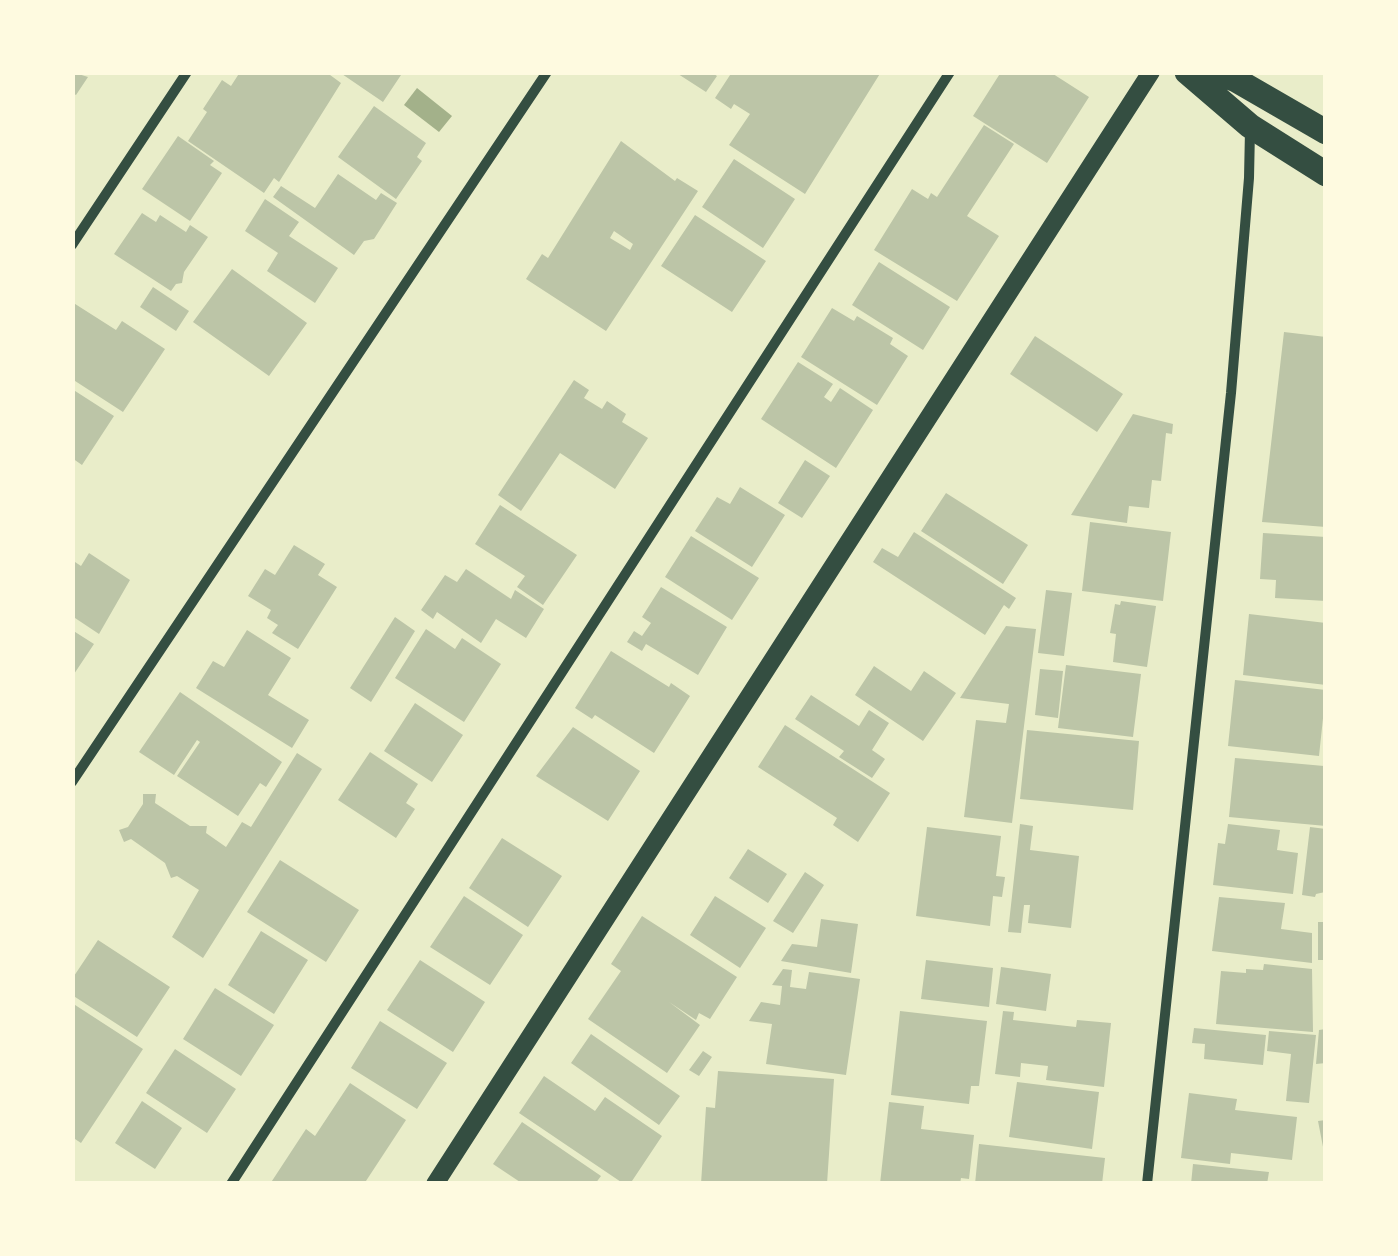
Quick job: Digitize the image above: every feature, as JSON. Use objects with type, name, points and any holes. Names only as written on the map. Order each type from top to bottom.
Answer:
[{"type":"main road","points":[[1186,72],[1250,126],[1326,174]]},
{"type":"main road","points":[[1216,72],[1326,132]]},
{"type":"street","points":[[72,245],[187,72]]},
{"type":"street","points":[[72,782],[547,72]]},
{"type":"street","points":[[231,1184],[950,72]]},
{"type":"street","points":[[435,1184],[1150,72]]},
{"type":"street","points":[[1147,1184],[1231,393],[1250,126]]},
{"type":"shaded area","points":[[417,88],[452,116],[439,132],[404,105]]},
{"type":"building","points":[[72,72],[88,77],[76,95],[72,93]]},
{"type":"building","points":[[240,72],[326,72],[341,83],[279,182],[274,178],[264,193],[188,141],[222,80],[231,86]]},
{"type":"building","points":[[339,72],[403,72],[383,102]]},
{"type":"building","points":[[675,72],[711,72],[717,76],[706,92]]},
{"type":"building","points":[[732,72],[881,72],[805,194],[729,145],[750,114],[734,104],[731,109],[715,98]]},
{"type":"building","points":[[1001,72],[1050,72],[1089,97],[1047,163],[973,116]]},
{"type":"building","points":[[374,106],[426,143],[417,157],[422,161],[396,199],[338,157]]},
{"type":"building","points":[[984,125],[1014,144],[967,216],[999,236],[957,301],[874,250],[912,189],[928,199],[931,193],[937,197]]},
{"type":"building","points":[[178,136],[214,161],[210,165],[222,173],[190,221],[142,189]]},
{"type":"building","points":[[621,141],[675,181],[677,178],[698,191],[606,331],[526,279],[542,254],[548,258]],"holes":[[[614,231],[633,244],[630,250],[610,238]]]},
{"type":"building","points":[[734,159],[795,199],[763,248],[702,207]]},
{"type":"building","points":[[338,174],[376,200],[381,193],[397,203],[374,239],[364,241],[354,255],[273,197],[281,186],[315,208]]},
{"type":"building","points":[[265,199],[299,222],[289,236],[338,268],[315,303],[267,271],[278,253],[245,231]]},
{"type":"building","points":[[142,213],[156,222],[160,215],[186,232],[190,225],[208,237],[184,272],[182,283],[171,291],[114,254]]},
{"type":"building","points":[[695,215],[766,261],[732,312],[661,266]]},
{"type":"building","points":[[879,262],[950,307],[923,350],[852,305]]},
{"type":"building","points":[[232,269],[307,323],[269,376],[193,322]]},
{"type":"building","points":[[153,287],[189,311],[176,331],[140,307]]},
{"type":"building","points":[[72,302],[116,330],[122,321],[165,349],[123,412],[72,379]]},
{"type":"building","points":[[832,308],[854,321],[857,316],[893,338],[890,344],[908,356],[877,405],[801,357]]},
{"type":"building","points":[[1284,332],[1326,337],[1326,527],[1262,522]]},
{"type":"building","points":[[1035,336],[1123,394],[1097,432],[1010,374]]},
{"type":"building","points":[[798,362],[833,384],[824,397],[831,402],[840,388],[873,410],[836,468],[761,419]]},
{"type":"building","points":[[574,380],[589,390],[584,398],[602,409],[607,401],[626,414],[622,422],[648,438],[615,489],[560,453],[521,511],[498,495]]},
{"type":"building","points":[[72,389],[114,416],[82,465],[72,458]]},
{"type":"building","points":[[1133,414],[1173,424],[1172,434],[1166,433],[1161,481],[1152,480],[1149,508],[1129,506],[1127,523],[1071,515]]},
{"type":"building","points":[[805,460],[830,476],[802,518],[778,503]]},
{"type":"building","points":[[740,487],[785,515],[752,567],[695,531],[717,497],[730,504]]},
{"type":"building","points":[[946,493],[1028,545],[1003,584],[921,531]]},
{"type":"building","points":[[500,505],[577,555],[543,605],[517,587],[525,576],[475,544]]},
{"type":"building","points":[[1090,522],[1171,532],[1163,601],[1082,591]]},
{"type":"building","points":[[914,532],[1016,598],[1009,609],[1004,605],[985,635],[873,562],[882,548],[898,557]]},
{"type":"building","points":[[1263,533],[1326,537],[1326,601],[1275,598],[1276,580],[1260,579]]},
{"type":"building","points":[[691,536],[759,578],[732,620],[665,577]]},
{"type":"building","points":[[294,545],[325,564],[318,575],[337,587],[298,649],[272,633],[278,625],[267,618],[271,610],[248,596],[265,569],[275,575]]},
{"type":"building","points":[[89,553],[130,580],[99,634],[72,616],[72,560],[81,566]]},
{"type":"building","points":[[466,569],[511,599],[515,590],[544,609],[526,638],[496,619],[481,643],[437,612],[433,619],[421,610],[445,575],[457,582]]},
{"type":"building","points":[[661,587],[727,627],[698,675],[646,644],[642,651],[627,642],[634,631],[642,636],[651,623],[642,617]]},
{"type":"building","points":[[1046,590],[1072,593],[1064,656],[1038,653]]},
{"type":"building","points":[[1121,601],[1156,606],[1147,667],[1113,662],[1116,634],[1110,633],[1115,604],[1120,605]]},
{"type":"building","points":[[1249,614],[1326,623],[1326,685],[1243,675]]},
{"type":"building","points":[[395,617],[415,631],[371,702],[350,688]]},
{"type":"building","points":[[1006,626],[1036,629],[1012,823],[964,817],[976,720],[1006,723],[1009,704],[960,698]]},
{"type":"building","points":[[426,629],[455,649],[462,638],[501,664],[464,722],[395,678]]},
{"type":"building","points":[[72,630],[94,644],[72,677]]},
{"type":"building","points":[[247,630],[291,658],[268,695],[309,720],[292,748],[196,688],[213,661],[224,667]]},
{"type":"building","points":[[611,651],[690,696],[654,753],[595,715],[592,719],[575,708]]},
{"type":"building","points":[[1066,665],[1141,674],[1133,737],[1058,728]]},
{"type":"building","points":[[874,666],[911,691],[924,671],[956,693],[923,741],[855,695]]},
{"type":"building","points":[[1040,669],[1063,671],[1058,718],[1035,715]]},
{"type":"building","points":[[1235,680],[1326,690],[1319,756],[1228,746]]},
{"type":"building","points":[[180,692],[282,762],[266,787],[260,783],[238,816],[177,776],[200,742],[197,740],[174,775],[139,752]]},
{"type":"building","points":[[811,695],[859,726],[869,710],[889,723],[872,750],[885,759],[872,778],[839,757],[844,751],[795,719]]},
{"type":"building","points":[[415,703],[463,735],[432,782],[384,751]]},
{"type":"building","points":[[785,725],[890,793],[858,842],[833,825],[837,818],[758,767]]},
{"type":"building","points":[[573,727],[640,771],[608,821],[536,776]]},
{"type":"building","points":[[1027,730],[1139,741],[1133,810],[1020,799]]},
{"type":"building","points":[[370,752],[418,784],[406,803],[415,809],[396,838],[338,800]]},
{"type":"building","points":[[297,753],[322,769],[203,958],[172,937],[199,890],[177,876],[171,878],[165,863],[131,839],[124,842],[119,830],[128,827],[143,804],[143,794],[156,794],[155,803],[190,826],[207,826],[206,833],[226,847],[242,822],[251,827]]},
{"type":"building","points":[[1235,758],[1324,766],[1326,826],[1229,817]]},
{"type":"building","points":[[1020,824],[1033,826],[1030,850],[1079,856],[1071,928],[1028,923],[1030,905],[1024,905],[1021,933],[1008,932]]},
{"type":"building","points":[[1228,824],[1280,830],[1277,850],[1298,853],[1293,894],[1213,885],[1218,843],[1225,844]]},
{"type":"building","points":[[927,827],[1001,836],[996,876],[1005,877],[1002,897],[993,896],[990,926],[916,916]]},
{"type":"building","points":[[1310,827],[1326,829],[1325,892],[1315,897],[1302,895]]},
{"type":"building","points":[[502,838],[562,876],[528,927],[469,888]]},
{"type":"building","points":[[748,849],[787,874],[768,903],[729,878]]},
{"type":"building","points":[[280,860],[359,910],[326,962],[247,912]]},
{"type":"building","points":[[805,872],[824,885],[793,933],[773,921]]},
{"type":"building","points":[[464,896],[523,935],[490,985],[430,947]]},
{"type":"building","points":[[715,896],[766,928],[740,968],[690,935]]},
{"type":"building","points":[[1219,897],[1285,903],[1281,929],[1312,933],[1312,963],[1212,951]]},
{"type":"building","points":[[642,916],[737,977],[710,1019],[699,1013],[696,1020],[669,1002],[700,1025],[667,1073],[588,1019],[621,971],[611,964]]},
{"type":"building","points":[[821,919],[858,924],[851,973],[781,961],[792,944],[817,947]]},
{"type":"building","points":[[1318,922],[1326,922],[1326,960],[1318,960]]},
{"type":"building","points":[[261,931],[308,960],[274,1014],[228,985]]},
{"type":"building","points":[[98,940],[170,987],[137,1037],[72,995],[72,979]]},
{"type":"building","points":[[420,960],[485,1002],[453,1052],[387,1010]]},
{"type":"building","points":[[926,960],[993,968],[989,1007],[921,999]]},
{"type":"building","points":[[1264,964],[1312,969],[1313,1032],[1216,1024],[1221,971],[1246,973],[1246,969],[1263,970]]},
{"type":"building","points":[[1001,967],[1051,974],[1046,1011],[996,1004]]},
{"type":"building","points":[[783,969],[792,970],[790,987],[806,989],[809,972],[860,979],[846,1075],[766,1064],[772,1024],[749,1021],[761,1002],[780,1005],[782,986],[772,985]]},
{"type":"building","points":[[215,988],[274,1025],[241,1076],[183,1039]]},
{"type":"building","points":[[72,1003],[143,1049],[81,1143],[72,1137]]},
{"type":"building","points":[[900,1011],[987,1021],[979,1086],[971,1086],[969,1104],[891,1095]]},
{"type":"building","points":[[1003,1011],[1014,1012],[1013,1020],[1076,1027],[1077,1020],[1111,1023],[1104,1087],[1046,1080],[1048,1066],[1021,1063],[1020,1077],[995,1074]]},
{"type":"building","points":[[380,1021],[447,1063],[417,1109],[351,1068]]},
{"type":"building","points":[[1194,1028],[1266,1035],[1263,1065],[1204,1059],[1205,1044],[1192,1043]]},
{"type":"building","points":[[1326,1029],[1326,1063],[1316,1064],[1319,1030]]},
{"type":"building","points":[[1269,1031],[1316,1035],[1309,1103],[1286,1101],[1291,1054],[1267,1051]]},
{"type":"building","points":[[591,1034],[680,1096],[659,1125],[571,1063]]},
{"type":"building","points":[[175,1049],[236,1089],[207,1133],[146,1093]]},
{"type":"building","points":[[703,1051],[712,1057],[699,1076],[689,1070]]},
{"type":"building","points":[[718,1071],[834,1079],[827,1184],[701,1184],[706,1107],[715,1108]]},
{"type":"building","points":[[544,1076],[595,1111],[605,1097],[662,1136],[630,1184],[624,1184],[519,1113]]},
{"type":"building","points":[[1017,1082],[1099,1092],[1092,1149],[1009,1137]]},
{"type":"building","points":[[350,1083],[406,1120],[364,1184],[270,1184],[306,1129],[315,1136]]},
{"type":"building","points":[[1189,1093],[1237,1099],[1235,1110],[1297,1117],[1292,1160],[1231,1153],[1230,1164],[1181,1158]]},
{"type":"building","points":[[142,1101],[182,1128],[155,1169],[115,1143]]},
{"type":"building","points":[[889,1102],[924,1106],[921,1129],[974,1135],[969,1179],[961,1178],[960,1184],[880,1184]]},
{"type":"building","points":[[1326,1120],[1326,1152],[1324,1152],[1318,1121]]},
{"type":"building","points":[[522,1122],[601,1176],[595,1184],[523,1184],[493,1164]]},
{"type":"building","points":[[979,1144],[1105,1158],[1102,1184],[975,1184]]},
{"type":"building","points":[[1193,1164],[1269,1172],[1267,1184],[1191,1184]]}]
